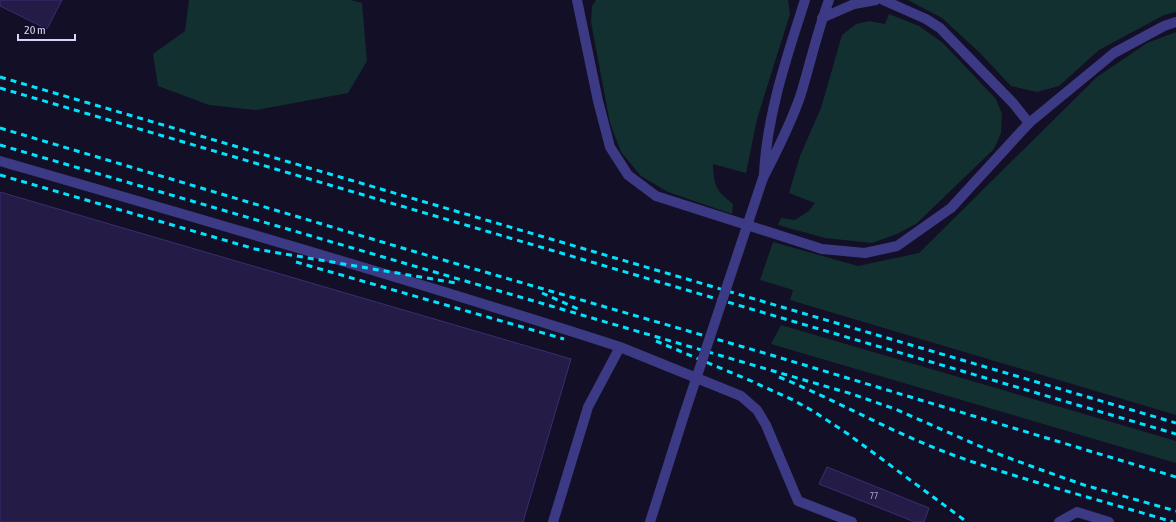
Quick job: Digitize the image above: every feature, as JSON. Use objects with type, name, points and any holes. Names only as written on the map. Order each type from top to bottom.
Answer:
[{"type":"street","points":[[577,0],[598,101],[610,147],[628,175],[656,196],[822,249],[865,253],[897,246],[951,208],[1029,123],[1114,52],[1164,26],[1176,22]]},
{"type":"street","points":[[797,0],[802,10]]},
{"type":"street","points":[[763,178],[765,151],[770,123],[805,0]]},
{"type":"street","points":[[650,522],[763,178],[780,146],[797,106],[822,18],[829,0]]},
{"type":"street","points":[[822,18],[854,4],[876,0]]},
{"type":"street","points":[[883,0],[926,19],[940,28],[1013,103],[1029,123]]},
{"type":"street","points":[[0,161],[503,309],[620,347],[741,396],[756,410],[766,425],[798,501],[852,522]]},
{"type":"street","points":[[553,522],[588,407],[620,347]]},
{"type":"street","points":[[1059,522],[1077,512],[1109,522]]},
{"type":"green space","points":[[189,0],[351,0],[362,3],[367,61],[348,93],[256,110],[209,105],[158,86],[153,54],[185,31]]},
{"type":"green space","points":[[596,0],[788,0],[790,14],[757,119],[746,173],[713,164],[715,183],[719,191],[733,204],[732,214],[668,192],[641,176],[621,152],[610,123],[591,22],[592,6]]},
{"type":"green space","points":[[908,0],[1176,0],[1176,12],[1164,15],[1099,50],[1059,86],[1037,92],[1011,86],[980,53],[942,18]]},
{"type":"green space","points":[[889,14],[919,26],[943,43],[996,99],[1002,114],[1001,133],[994,149],[916,224],[897,234],[872,243],[825,238],[778,225],[781,218],[795,220],[809,211],[815,203],[789,193],[800,156],[821,108],[842,35],[856,24],[869,21],[885,24]]},
{"type":"green space","points":[[1176,32],[1176,415],[790,300],[793,290],[760,280],[773,242],[858,266],[919,253],[1097,77],[1147,43]]},
{"type":"green space","points":[[781,325],[1176,441],[1176,463],[771,344]]},
{"type":"building","points":[[0,0],[62,0],[47,29],[0,6]]},
{"type":"building","points":[[0,192],[571,359],[523,522],[0,522]]},
{"type":"building","points":[[827,467],[929,508],[924,522],[915,522],[819,484]]},
{"type":"railway","points":[[0,77],[1176,423]]},
{"type":"railway","points":[[0,88],[1176,434]]},
{"type":"railway","points":[[0,128],[409,250],[771,355],[1176,477]]},
{"type":"railway","points":[[0,145],[852,394],[895,409],[993,452],[1036,468],[1084,485],[1176,511]]},
{"type":"railway","points":[[0,175],[255,249],[456,283]]},
{"type":"railway","points":[[296,262],[564,339]]},
{"type":"railway","points":[[542,293],[578,309]]},
{"type":"railway","points":[[656,341],[749,380],[813,411],[848,434],[967,522]]},
{"type":"railway","points":[[779,377],[909,437],[953,455],[1035,482],[1173,522]]}]
